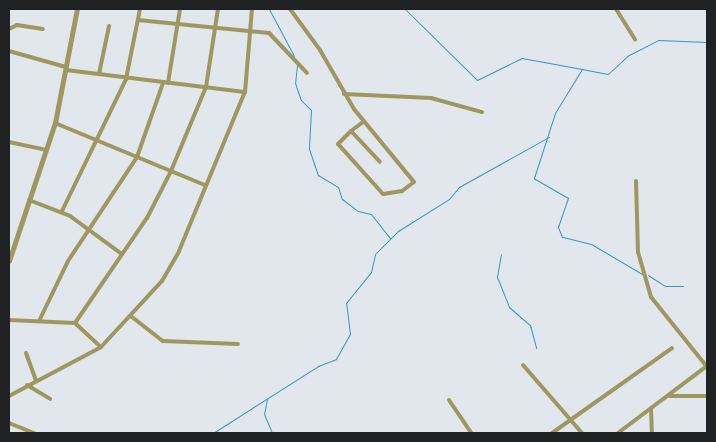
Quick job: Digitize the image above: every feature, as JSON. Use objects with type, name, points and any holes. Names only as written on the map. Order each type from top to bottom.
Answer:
[{"type":"street","points":[[9,261],[55,123],[77,9]]},
{"type":"street","points":[[62,211],[126,78],[140,9]]},
{"type":"street","points":[[40,319],[49,295],[89,229],[137,157],[166,83],[180,9]]},
{"type":"street","points":[[75,322],[122,254],[171,171],[206,87],[218,9]]},
{"type":"street","points":[[9,396],[101,347],[132,316],[171,267],[245,92],[252,9]]},
{"type":"street","points":[[290,9],[320,50],[344,94],[363,122],[412,184],[388,196],[380,192],[337,143],[363,122]]},
{"type":"street","points":[[616,9],[635,39]]},
{"type":"street","points":[[138,20],[215,29],[251,30],[276,36],[307,73]]},
{"type":"street","points":[[9,29],[17,25],[44,29]]},
{"type":"street","points":[[99,74],[109,26]]},
{"type":"street","points":[[9,51],[66,68],[99,74],[245,92]]},
{"type":"street","points":[[344,94],[431,98],[482,112]]},
{"type":"street","points":[[55,123],[205,185]]},
{"type":"street","points":[[351,131],[380,162]]},
{"type":"street","points":[[9,142],[46,150]]},
{"type":"street","points":[[618,433],[707,367],[651,297],[638,252],[636,181]]},
{"type":"street","points":[[29,200],[62,211],[122,254]]},
{"type":"street","points":[[132,316],[163,341],[238,344]]},
{"type":"street","points":[[9,320],[40,319],[75,322],[101,347]]},
{"type":"street","points":[[552,433],[672,348]]},
{"type":"street","points":[[26,353],[36,380]]},
{"type":"street","points":[[523,365],[572,419],[582,433]]},
{"type":"street","points":[[27,385],[50,399]]},
{"type":"street","points":[[668,396],[707,396]]},
{"type":"street","points":[[448,400],[470,431],[462,433]]},
{"type":"street","points":[[651,408],[652,433]]},
{"type":"street","points":[[9,423],[34,433]]},
{"type":"waterway","points":[[269,9],[294,56]]},
{"type":"waterway","points":[[405,9],[477,80],[522,58],[582,69]]},
{"type":"waterway","points":[[642,274],[591,244],[562,237],[558,227],[568,198],[534,178],[555,113],[582,69],[608,74],[627,56],[658,40],[707,42]]},
{"type":"waterway","points":[[297,65],[295,83],[301,100],[311,110],[309,149],[318,175],[338,187],[342,199],[358,211],[371,214],[390,238]]},
{"type":"waterway","points":[[213,433],[318,366],[336,359],[350,334],[346,303],[371,272],[375,254],[398,231],[449,199],[459,187],[549,137]]},
{"type":"waterway","points":[[501,254],[497,277],[509,307],[530,325],[536,348]]},
{"type":"waterway","points":[[648,275],[665,286],[683,286]]},
{"type":"waterway","points":[[267,399],[264,414],[272,433]]}]
